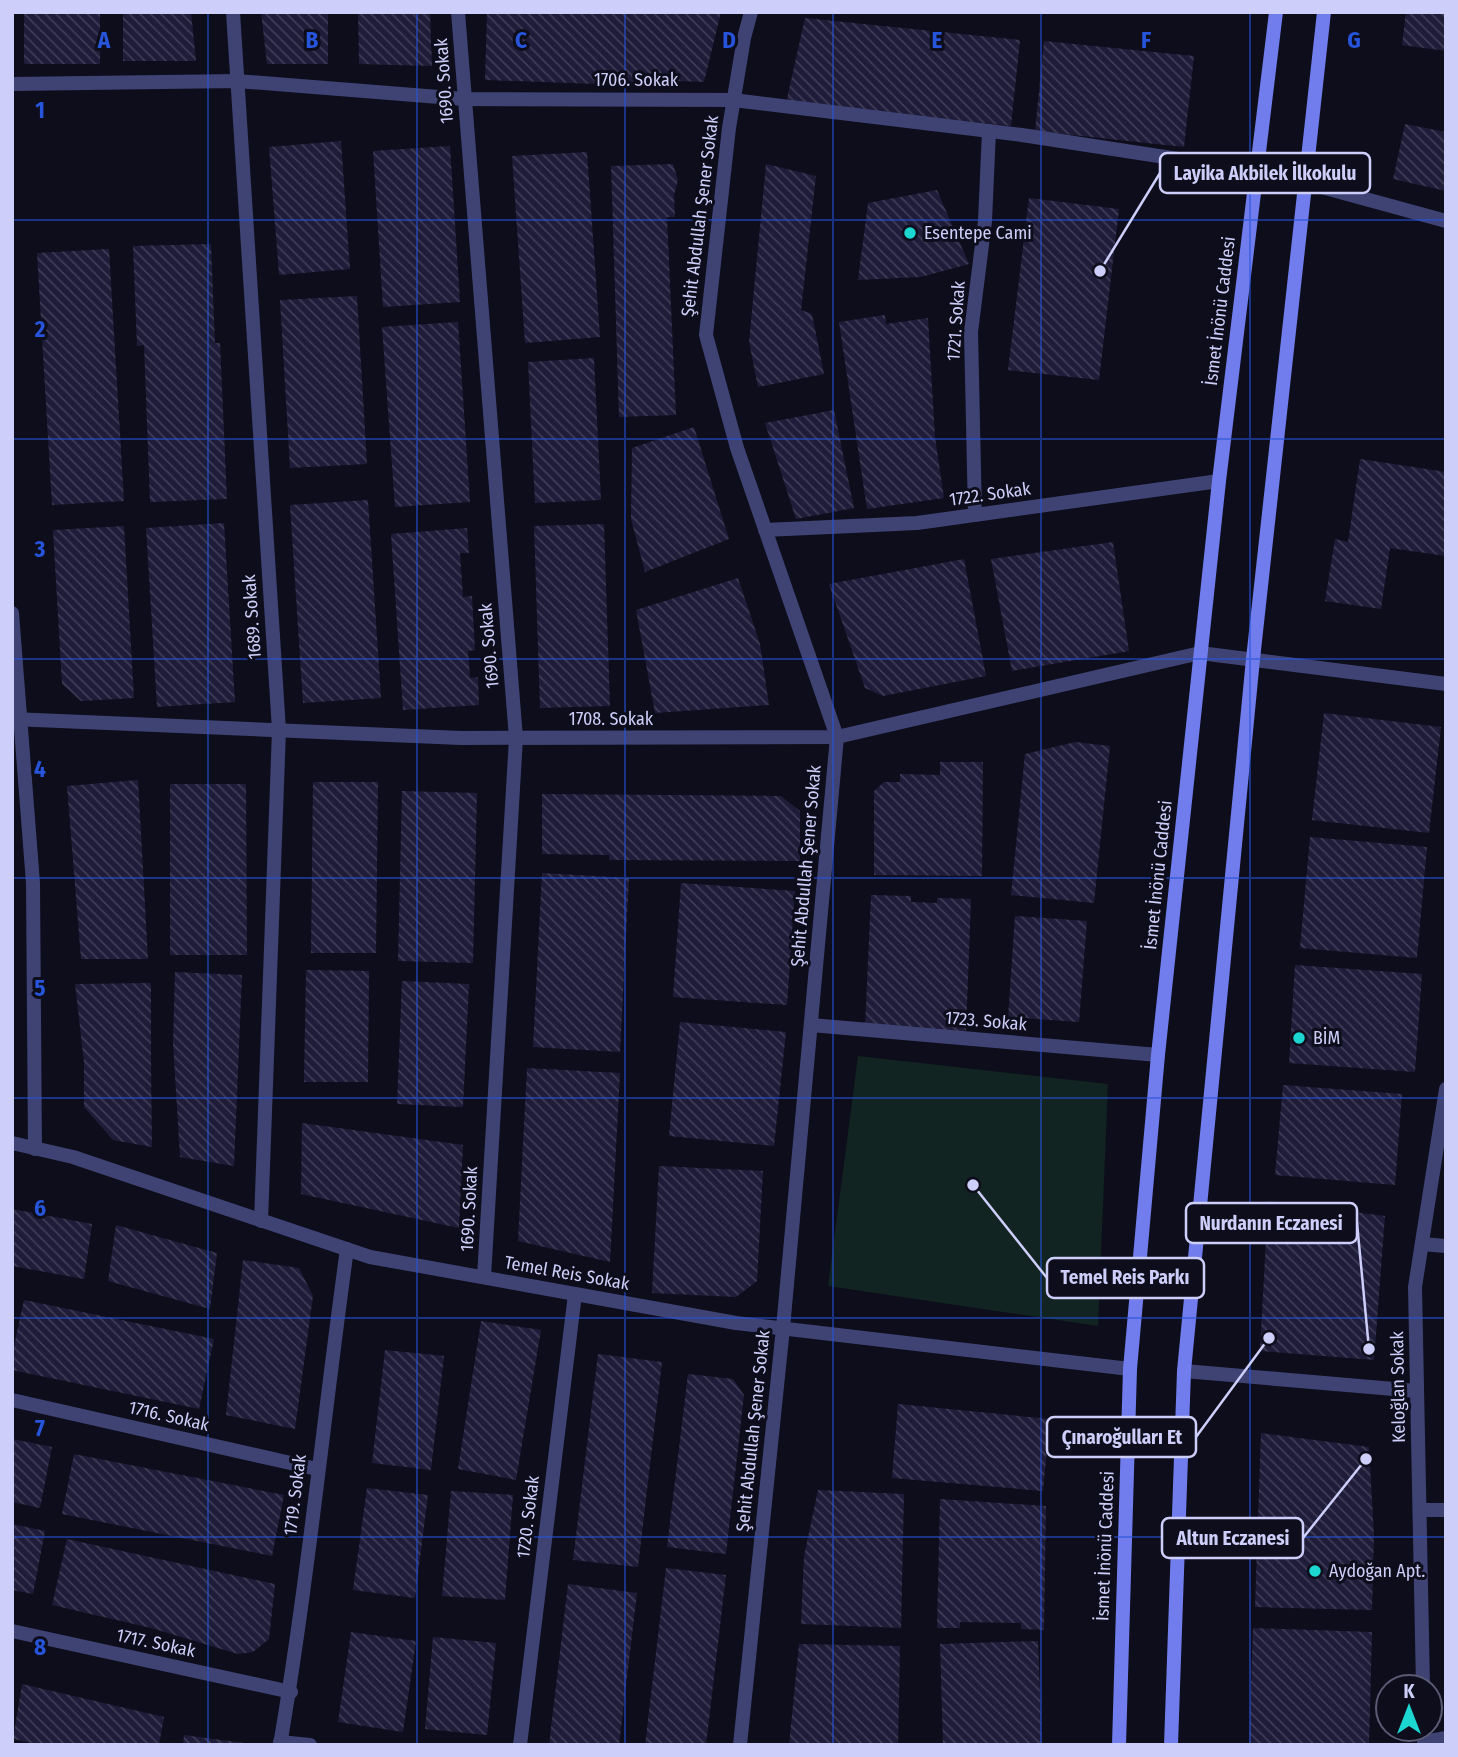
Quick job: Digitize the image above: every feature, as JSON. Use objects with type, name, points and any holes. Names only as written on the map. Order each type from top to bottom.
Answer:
[{"type":"main road","name":"İsmet İnönü Caddesi","points":[[1119,1745],[1130,1369],[1158,1055],[1219,481],[1276,12]]},
{"type":"main road","points":[[1171,1745],[1184,1371],[1253,659],[1324,12]]},
{"type":"street","name":"1689. Sokak","points":[[233,12],[279,730],[261,1221]]},
{"type":"street","name":"1690. Sokak","points":[[458,12],[516,738],[484,1278]]},
{"type":"street","name":"Şehit Abdullah Şener Sokak","points":[[740,1745],[783,1328],[837,737],[737,448],[706,335],[733,100],[751,12]]},
{"type":"street","name":"1706. Sokak","points":[[12,84],[237,81],[464,99],[733,100],[989,131],[1256,172]]},
{"type":"street","name":"1721. Sokak","points":[[975,515],[971,332],[985,221],[989,131]]},
{"type":"street","points":[[1307,183],[1446,221]]},
{"type":"street","name":"1722. Sokak","points":[[765,530],[917,523],[1219,481]]},
{"type":"street","points":[[12,613],[16,719],[33,883],[35,1149]]},
{"type":"street","name":"1708. Sokak","points":[[16,719],[516,738],[837,737],[1200,653],[1446,684]]},
{"type":"street","name":"1723. Sokak","points":[[811,1025],[1158,1055]]},
{"type":"street","name":"Keloğlan Sokak","points":[[1423,1673],[1415,1287],[1446,1089]]},
{"type":"street","name":"Temel Reis Sokak","points":[[12,1143],[73,1157],[370,1257],[736,1323],[1130,1369]]},
{"type":"street","points":[[1422,1244],[1446,1246]]},
{"type":"street","name":"1719. Sokak","points":[[280,1743],[291,1692],[317,1469],[347,1249]]},
{"type":"street","name":"1720. Sokak","points":[[520,1745],[575,1294]]},
{"type":"street","points":[[1184,1371],[1417,1391]]},
{"type":"street","name":"1716. Sokak","points":[[12,1400],[317,1469]]},
{"type":"street","points":[[1419,1510],[1446,1510]]},
{"type":"street","name":"1717. Sokak","points":[[12,1631],[291,1692]]},
{"type":"street","points":[[280,1743],[310,1745]]},
{"type":"green space","points":[[858,1056],[1108,1084],[1098,1326],[828,1286]]},
{"type":"building","points":[[24,12],[100,12],[100,64],[24,64]]},
{"type":"building","points":[[123,12],[191,12],[196,61],[123,61]]},
{"type":"building","points":[[261,12],[328,12],[328,64],[267,64]]},
{"type":"building","points":[[358,12],[430,12],[432,66],[359,64]]},
{"type":"building","points":[[487,12],[721,12],[704,82],[653,80],[653,86],[485,80]]},
{"type":"building","points":[[1406,12],[1446,12],[1446,51],[1402,45]]},
{"type":"building","points":[[805,18],[1020,40],[1011,126],[786,103]]},
{"type":"building","points":[[1044,41],[1194,56],[1184,147],[1035,131]]},
{"type":"building","points":[[1405,124],[1446,132],[1446,191],[1393,179]]},
{"type":"building","points":[[341,141],[350,269],[279,275],[269,147]]},
{"type":"building","points":[[450,146],[460,302],[383,307],[373,151]]},
{"type":"building","points":[[587,152],[600,337],[525,343],[512,156]]},
{"type":"building","points":[[673,164],[678,180],[674,195],[675,217],[667,217],[676,415],[619,417],[611,166]]},
{"type":"building","points":[[766,164],[816,176],[801,310],[812,314],[824,374],[758,387],[749,342]]},
{"type":"building","name":"Esentepe Cami","points":[[937,190],[969,264],[921,277],[858,280],[868,203]]},
{"type":"building","points":[[1029,198],[1119,209],[1099,380],[1008,370]]},
{"type":"building","points":[[211,244],[215,343],[220,343],[227,499],[150,502],[144,345],[137,346],[133,246]]},
{"type":"building","points":[[109,249],[124,501],[52,505],[37,253]]},
{"type":"building","points":[[357,296],[367,464],[290,468],[280,300]]},
{"type":"building","points":[[885,315],[886,324],[928,318],[935,437],[944,498],[867,509],[839,322]]},
{"type":"building","points":[[458,322],[470,502],[395,507],[382,327]]},
{"type":"building","points":[[594,358],[601,500],[535,503],[528,362]]},
{"type":"building","points":[[834,410],[854,508],[796,519],[765,423]]},
{"type":"building","points":[[694,427],[729,539],[645,572],[631,519],[632,448]]},
{"type":"building","points":[[1360,459],[1446,472],[1446,556],[1390,548],[1381,609],[1325,601],[1335,539],[1348,542]]},
{"type":"building","points":[[368,500],[381,698],[303,703],[290,505]]},
{"type":"building","points":[[224,523],[235,702],[157,707],[146,528]]},
{"type":"building","points":[[604,524],[610,706],[540,708],[534,526]]},
{"type":"building","points":[[124,526],[134,698],[81,701],[62,684],[53,530]]},
{"type":"building","points":[[467,528],[469,553],[460,553],[463,597],[472,596],[475,650],[468,651],[470,678],[478,677],[479,705],[403,710],[391,534]]},
{"type":"building","points":[[1113,542],[1129,651],[1012,671],[991,559]]},
{"type":"building","points":[[964,559],[986,676],[883,696],[865,688],[829,584]]},
{"type":"building","points":[[738,578],[760,644],[769,705],[655,713],[636,610]]},
{"type":"building","points":[[1324,713],[1441,727],[1429,833],[1312,820]]},
{"type":"building","points":[[1075,742],[1110,746],[1094,903],[1011,895],[1025,754]]},
{"type":"building","points":[[940,762],[983,762],[982,876],[874,875],[874,791],[884,782],[900,782],[900,774],[940,775]]},
{"type":"building","points":[[138,780],[148,959],[81,959],[67,786]]},
{"type":"building","points":[[313,782],[378,782],[376,953],[311,953]]},
{"type":"building","points":[[170,784],[246,784],[247,955],[170,955]]},
{"type":"building","points":[[402,791],[477,793],[473,963],[398,961]]},
{"type":"building","points":[[542,794],[781,796],[800,811],[800,861],[609,860],[609,855],[542,854]]},
{"type":"building","points":[[1310,837],[1427,847],[1417,958],[1300,948]]},
{"type":"building","points":[[542,873],[629,878],[620,1052],[533,1047]]},
{"type":"building","points":[[681,883],[795,891],[787,1005],[673,997]]},
{"type":"building","points":[[871,895],[911,896],[911,902],[937,903],[937,898],[971,899],[966,1033],[865,1028]]},
{"type":"building","points":[[1015,916],[1087,921],[1079,1022],[1008,1017]]},
{"type":"building","points":[[1295,965],[1422,974],[1415,1072],[1289,1063]]},
{"type":"building","points":[[306,970],[369,971],[368,1082],[304,1082]]},
{"type":"building","points":[[175,972],[242,975],[234,1166],[180,1157],[173,1043]]},
{"type":"building","points":[[402,981],[469,984],[463,1107],[397,1104]]},
{"type":"building","points":[[151,983],[152,1147],[113,1140],[84,1107],[84,1062],[75,984]]},
{"type":"building","points":[[680,1022],[786,1032],[774,1146],[669,1136]]},
{"type":"building","points":[[527,1068],[620,1073],[610,1262],[518,1241]]},
{"type":"building","points":[[1283,1085],[1402,1094],[1395,1185],[1275,1175]]},
{"type":"building","points":[[302,1123],[463,1145],[459,1228],[301,1194]]},
{"type":"building","points":[[659,1166],[763,1171],[757,1281],[736,1297],[652,1293]]},
{"type":"building","points":[[1268,1201],[1385,1216],[1374,1360],[1260,1351]]},
{"type":"building","points":[[12,1209],[92,1224],[84,1279],[12,1266]]},
{"type":"building","points":[[116,1225],[217,1253],[210,1309],[108,1281]]},
{"type":"building","points":[[243,1260],[299,1268],[313,1296],[295,1429],[226,1415]]},
{"type":"building","points":[[24,1300],[214,1339],[199,1409],[12,1370],[12,1355]]},
{"type":"building","points":[[481,1321],[541,1330],[516,1480],[458,1469]]},
{"type":"building","points":[[385,1350],[444,1356],[431,1470],[372,1463]]},
{"type":"building","points":[[598,1354],[662,1362],[638,1567],[573,1560]]},
{"type":"building","points":[[688,1374],[733,1379],[744,1395],[726,1554],[667,1547]]},
{"type":"building","points":[[898,1404],[1050,1419],[1043,1491],[892,1478]]},
{"type":"building","points":[[1261,1433],[1369,1447],[1374,1536],[1372,1610],[1255,1607]]},
{"type":"building","points":[[12,1439],[52,1447],[40,1508],[12,1502]]},
{"type":"building","points":[[74,1454],[284,1495],[272,1556],[62,1514]]},
{"type":"building","points":[[367,1488],[428,1495],[415,1598],[353,1590]]},
{"type":"building","points":[[818,1490],[904,1494],[901,1628],[801,1624],[804,1556]]},
{"type":"building","points":[[451,1491],[513,1495],[505,1600],[442,1596]]},
{"type":"building","points":[[940,1499],[1046,1506],[1044,1630],[1021,1629],[1021,1623],[960,1622],[960,1628],[937,1628]]},
{"type":"building","points":[[12,1524],[45,1531],[33,1594],[12,1590]]},
{"type":"building","points":[[67,1539],[275,1584],[269,1639],[253,1652],[238,1654],[151,1628],[52,1605]]},
{"type":"building","points":[[666,1568],[726,1575],[706,1745],[645,1745]]},
{"type":"building","points":[[568,1584],[637,1593],[619,1745],[549,1745]]},
{"type":"building","points":[[1253,1628],[1372,1632],[1369,1745],[1249,1745]]},
{"type":"building","points":[[351,1632],[416,1641],[403,1732],[338,1722]]},
{"type":"building","points":[[433,1637],[496,1643],[487,1735],[425,1729]]},
{"type":"building","points":[[1038,1641],[1042,1745],[943,1745],[940,1644]]},
{"type":"building","points":[[799,1644],[900,1646],[898,1745],[789,1745]]},
{"type":"building","points":[[22,1684],[164,1717],[159,1745],[40,1745],[13,1739]]},
{"type":"building","points":[[184,1735],[244,1743],[244,1745],[183,1745]]},
{"type":"place","name":"Esentepe Cami","points":[[910,233]]},
{"type":"place","name":"Layika Akbilek İlkokulu","points":[[1100,271]]},
{"type":"place","name":"BİM","points":[[1299,1038]]},
{"type":"place","name":"Temel Reis Parkı","points":[[973,1185]]},
{"type":"place","name":"Çınaroğulları Et","points":[[1269,1338]]},
{"type":"place","name":"Nurdanın Eczanesi","points":[[1369,1349]]},
{"type":"place","name":"Altun Eczanesi","points":[[1366,1459]]},
{"type":"place","name":"Aydoğan Apt.","points":[[1315,1571]]}]
